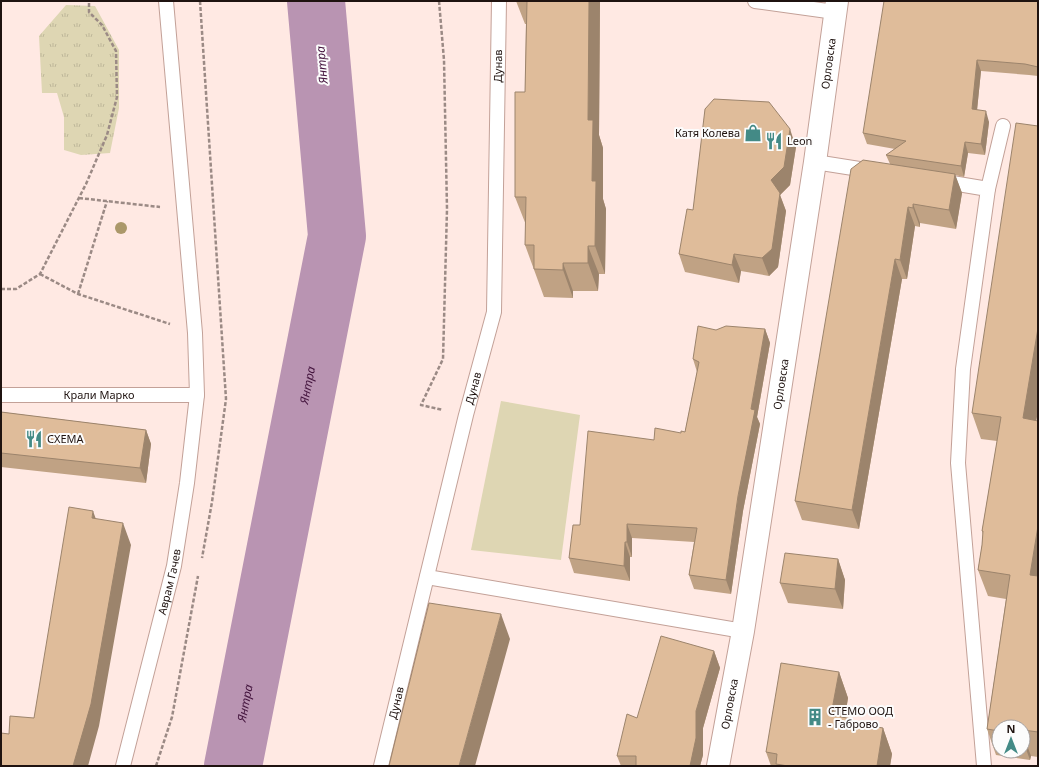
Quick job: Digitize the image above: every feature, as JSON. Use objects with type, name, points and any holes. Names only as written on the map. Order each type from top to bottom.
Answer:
[{"type":"street","name":"Орловска","points":[[718,766],[743,631],[815,162],[836,7]]},
{"type":"lane","name":"Аврам Гачев","points":[[123,766],[174,566],[187,483],[197,394],[195,333],[166,1]]},
{"type":"lane","name":"Дунав","points":[[381,766],[466,415],[494,312],[499,1]]},
{"type":"lane","points":[[755,1],[836,7]]},
{"type":"lane","points":[[984,766],[958,463],[963,369],[988,189],[1003,126]]},
{"type":"lane","points":[[815,162],[886,173]]},
{"type":"lane","points":[[925,179],[988,189]]},
{"type":"lane","name":"Крали Марко","points":[[1,394],[197,394]]},
{"type":"lane","points":[[427,577],[743,631]]},
{"type":"path","points":[[1,288],[16,289],[40,274],[79,198],[107,135],[117,97],[116,51],[102,25],[89,12],[89,1]]},
{"type":"path","points":[[439,1],[444,60],[447,209],[442,359],[421,405],[466,415]]},
{"type":"path","points":[[79,198],[184,210]]},
{"type":"path","points":[[78,294],[107,201]]},
{"type":"path","points":[[40,274],[78,294],[195,333]]},
{"type":"green space","points":[[66,5],[95,6],[119,50],[119,108],[110,153],[81,155],[64,150],[64,117],[57,93],[42,93],[39,36]]},
{"type":"green space","points":[[501,401],[580,415],[561,560],[471,550]]},
{"type":"building","points":[[527,1],[589,1],[588,120],[593,120],[592,181],[596,181],[595,246],[588,246],[588,263],[563,263],[563,270],[534,269],[534,245],[525,245],[526,197],[515,197],[515,92],[525,92]]},
{"type":"building","points":[[884,1],[1038,1],[1038,67],[1025,64],[977,60],[972,109],[986,111],[981,144],[965,142],[961,166],[886,155],[906,141],[863,133]]},
{"type":"building","points":[[714,99],[769,102],[790,129],[784,167],[771,180],[780,193],[772,249],[762,258],[734,254],[732,265],[679,254],[687,209],[693,210],[705,109]]},
{"type":"building","points":[[1016,123],[1038,126],[1038,328],[1023,418],[1038,421],[1038,526],[1030,575],[1038,576],[1038,732],[1031,731],[1031,719],[991,719],[991,730],[987,729],[1010,575],[978,570],[982,545],[982,531],[1001,417],[972,413]]},
{"type":"building","points":[[863,160],[955,174],[949,210],[913,204],[913,208],[908,207],[900,260],[895,259],[852,510],[795,501],[851,169]]},
{"type":"building","points":[[698,326],[716,330],[726,326],[765,329],[751,409],[755,410],[738,496],[726,580],[689,575],[697,528],[627,524],[627,542],[625,542],[624,566],[569,558],[573,525],[580,525],[588,431],[654,440],[655,428],[681,433],[681,431],[685,432],[699,362],[693,359]]},
{"type":"building","points":[[1,412],[146,430],[140,468],[1,453]]},
{"type":"building","points":[[69,507],[93,511],[92,518],[123,523],[91,704],[73,766],[1,766],[1,733],[9,734],[10,716],[34,718]]},
{"type":"building","points":[[785,553],[838,559],[835,589],[780,583]]},
{"type":"building","points":[[429,603],[501,614],[459,766],[389,766]]},
{"type":"building","points":[[661,636],[714,651],[696,711],[696,738],[690,766],[636,766],[636,756],[617,756],[627,714],[637,718]]},
{"type":"building","points":[[781,663],[839,672],[831,715],[852,719],[851,723],[883,728],[877,766],[788,766],[776,764],[777,754],[766,752]]},
{"type":"waterway","name":"Янтра","points":[[233,766],[337,236],[316,1]]},
{"type":"place","name":"Катя Колева","points":[[753,133]]},
{"type":"place","name":"Leon","points":[[774,141]]},
{"type":"place","name":"СХЕМА","points":[[34,439]]},
{"type":"place","name":"СТЕМО ООД - Габрово","points":[[815,717]]}]
